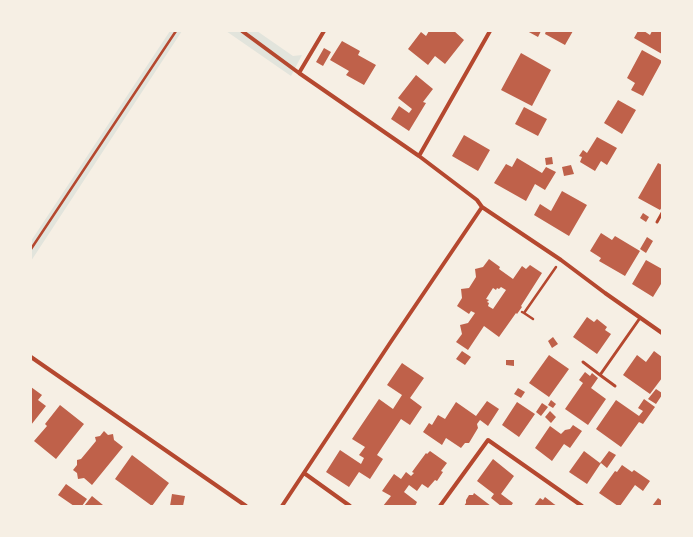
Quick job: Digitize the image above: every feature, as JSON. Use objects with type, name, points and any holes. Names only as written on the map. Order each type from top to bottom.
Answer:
[{"type":"street","points":[[242,31],[299,73],[420,156],[477,200],[482,207],[561,260],[662,333]]},
{"type":"street","points":[[299,73],[324,31]]},
{"type":"street","points":[[420,156],[490,31]]},
{"type":"street","points":[[282,506],[482,207]]},
{"type":"street","points":[[31,357],[246,506]]},
{"type":"street","points":[[440,506],[488,440],[582,506]]},
{"type":"street","points":[[304,473],[350,506]]},
{"type":"lane","points":[[657,222],[662,213]]},
{"type":"lane","points":[[600,375],[640,318]]},
{"type":"lane","points":[[583,362],[615,386]]},
{"type":"path","points":[[31,249],[176,31]]},
{"type":"path","points":[[533,319],[523,313],[561,260]]},
{"type":"shaded area","points":[[170,31],[182,31],[31,261],[31,241]]},
{"type":"shaded area","points":[[226,31],[257,31],[293,56],[302,55],[291,76]]},
{"type":"building","points":[[429,31],[454,31],[464,40],[445,64],[435,56],[428,65],[408,49],[421,32],[426,36]]},
{"type":"building","points":[[527,31],[541,31],[538,37]]},
{"type":"building","points":[[546,31],[573,31],[565,45],[545,34]]},
{"type":"building","points":[[638,31],[644,31],[650,35],[652,31],[662,31],[662,54],[634,38]]},
{"type":"building","points":[[342,41],[360,51],[358,55],[376,65],[364,85],[346,75],[349,71],[330,60]]},
{"type":"building","points":[[324,48],[331,52],[323,66],[316,62]]},
{"type":"building","points":[[642,50],[662,61],[643,96],[631,90],[635,83],[627,78]]},
{"type":"building","points":[[521,53],[551,70],[532,106],[501,90]]},
{"type":"building","points":[[416,75],[433,89],[423,102],[426,103],[409,131],[391,119],[399,106],[409,113],[412,109],[398,98]]},
{"type":"building","points":[[618,100],[636,110],[622,134],[604,123]]},
{"type":"building","points":[[524,107],[547,119],[538,136],[515,124]]},
{"type":"building","points":[[464,135],[490,150],[478,171],[452,156]]},
{"type":"building","points":[[597,137],[617,148],[607,165],[601,161],[595,171],[580,162],[582,157],[579,156],[583,150],[587,153]]},
{"type":"building","points":[[552,157],[553,164],[546,165],[545,158]]},
{"type":"building","points":[[517,158],[542,173],[546,167],[556,172],[545,190],[535,184],[526,201],[494,183],[506,164],[512,167]]},
{"type":"building","points":[[658,163],[662,165],[662,207],[660,210],[638,198]]},
{"type":"building","points":[[571,165],[574,174],[564,176],[562,167]]},
{"type":"building","points":[[562,191],[587,205],[569,236],[534,215],[540,204],[551,211]]},
{"type":"building","points":[[643,213],[649,217],[646,222],[640,218]]},
{"type":"building","points":[[601,233],[612,240],[615,236],[640,251],[625,276],[599,261],[601,258],[590,251]]},
{"type":"building","points":[[647,237],[653,241],[646,253],[640,249]]},
{"type":"building","points":[[489,259],[500,267],[499,269],[513,279],[522,266],[526,269],[530,265],[542,273],[521,306],[522,307],[499,337],[484,326],[468,350],[456,342],[462,334],[460,325],[468,323],[475,313],[471,311],[469,314],[457,306],[462,298],[461,289],[469,288],[476,277],[475,269],[483,267]],"holes":[[[501,287],[506,290],[493,309],[488,306],[489,303],[487,302],[489,300],[486,299],[493,288],[496,290],[497,288],[499,289]]]},
{"type":"building","points":[[646,260],[662,269],[662,285],[661,284],[653,297],[632,284]]},
{"type":"building","points":[[587,317],[594,322],[597,319],[607,327],[605,330],[611,334],[597,354],[573,337]]},
{"type":"building","points":[[553,337],[558,344],[552,348],[548,341]]},
{"type":"building","points":[[462,351],[471,357],[465,365],[456,359]]},
{"type":"building","points":[[654,351],[662,357],[662,378],[650,394],[623,375],[637,355],[646,362]]},
{"type":"building","points":[[549,355],[569,369],[549,397],[529,383]]},
{"type":"building","points":[[506,360],[514,360],[514,366],[506,365]]},
{"type":"building","points":[[402,363],[424,378],[410,398],[422,407],[410,425],[401,419],[377,455],[383,459],[370,479],[359,472],[349,487],[326,472],[340,450],[361,464],[364,458],[359,455],[365,447],[352,439],[379,399],[393,409],[402,395],[387,385]]},
{"type":"building","points":[[585,372],[590,376],[592,373],[598,378],[591,388],[606,399],[588,425],[565,409],[583,383],[579,380]]},
{"type":"building","points":[[31,387],[42,395],[38,400],[46,406],[31,425]]},
{"type":"building","points":[[518,388],[525,392],[521,398],[514,394]]},
{"type":"building","points":[[656,389],[662,393],[662,395],[656,404],[648,399]]},
{"type":"building","points":[[644,399],[655,407],[643,424],[639,422],[621,447],[596,429],[616,400],[639,416],[643,411],[638,408]]},
{"type":"building","points":[[551,400],[556,404],[553,408],[548,405]]},
{"type":"building","points":[[487,401],[499,409],[488,426],[480,420],[477,424],[478,428],[469,443],[465,443],[461,448],[446,438],[442,445],[423,432],[429,423],[432,425],[438,415],[445,419],[456,402],[476,416]]},
{"type":"building","points":[[517,402],[535,414],[519,437],[502,425]]},
{"type":"building","points":[[542,403],[548,407],[541,416],[536,412]]},
{"type":"building","points":[[60,405],[84,424],[56,459],[34,441],[47,426],[45,424]]},
{"type":"building","points":[[550,411],[556,417],[551,423],[545,417]]},
{"type":"building","points":[[573,425],[582,431],[570,448],[564,444],[552,461],[535,448],[550,426],[561,434],[565,430],[570,429]]},
{"type":"building","points":[[104,431],[108,435],[113,434],[114,440],[123,447],[92,485],[84,478],[78,479],[77,473],[73,470],[77,465],[77,460],[81,459],[96,441],[95,437],[100,436]]},
{"type":"building","points":[[430,451],[447,463],[441,471],[443,472],[437,481],[435,480],[428,488],[422,484],[417,491],[409,485],[404,492],[417,502],[415,506],[383,506],[391,496],[382,491],[394,474],[401,479],[406,472],[411,476],[414,473],[412,472],[426,453],[427,454]]},
{"type":"building","points":[[584,451],[600,463],[609,451],[616,455],[607,468],[601,463],[587,484],[569,472]]},
{"type":"building","points":[[132,455],[169,483],[152,506],[115,479]]},
{"type":"building","points":[[493,459],[514,476],[501,494],[513,503],[511,506],[501,506],[491,498],[494,494],[477,481]]},
{"type":"building","points":[[622,465],[632,472],[634,470],[650,481],[643,491],[635,485],[620,506],[618,506],[599,493],[615,471],[617,472]]},
{"type":"building","points":[[66,484],[87,499],[82,506],[74,506],[58,495]]},
{"type":"building","points":[[474,493],[491,506],[464,506],[469,495],[473,495]]},
{"type":"building","points":[[172,494],[185,496],[183,506],[170,506]]},
{"type":"building","points":[[92,496],[103,505],[84,506]]},
{"type":"building","points":[[545,497],[557,506],[534,506],[540,498],[543,500]]},
{"type":"building","points":[[658,498],[662,501],[662,506],[652,506]]}]
